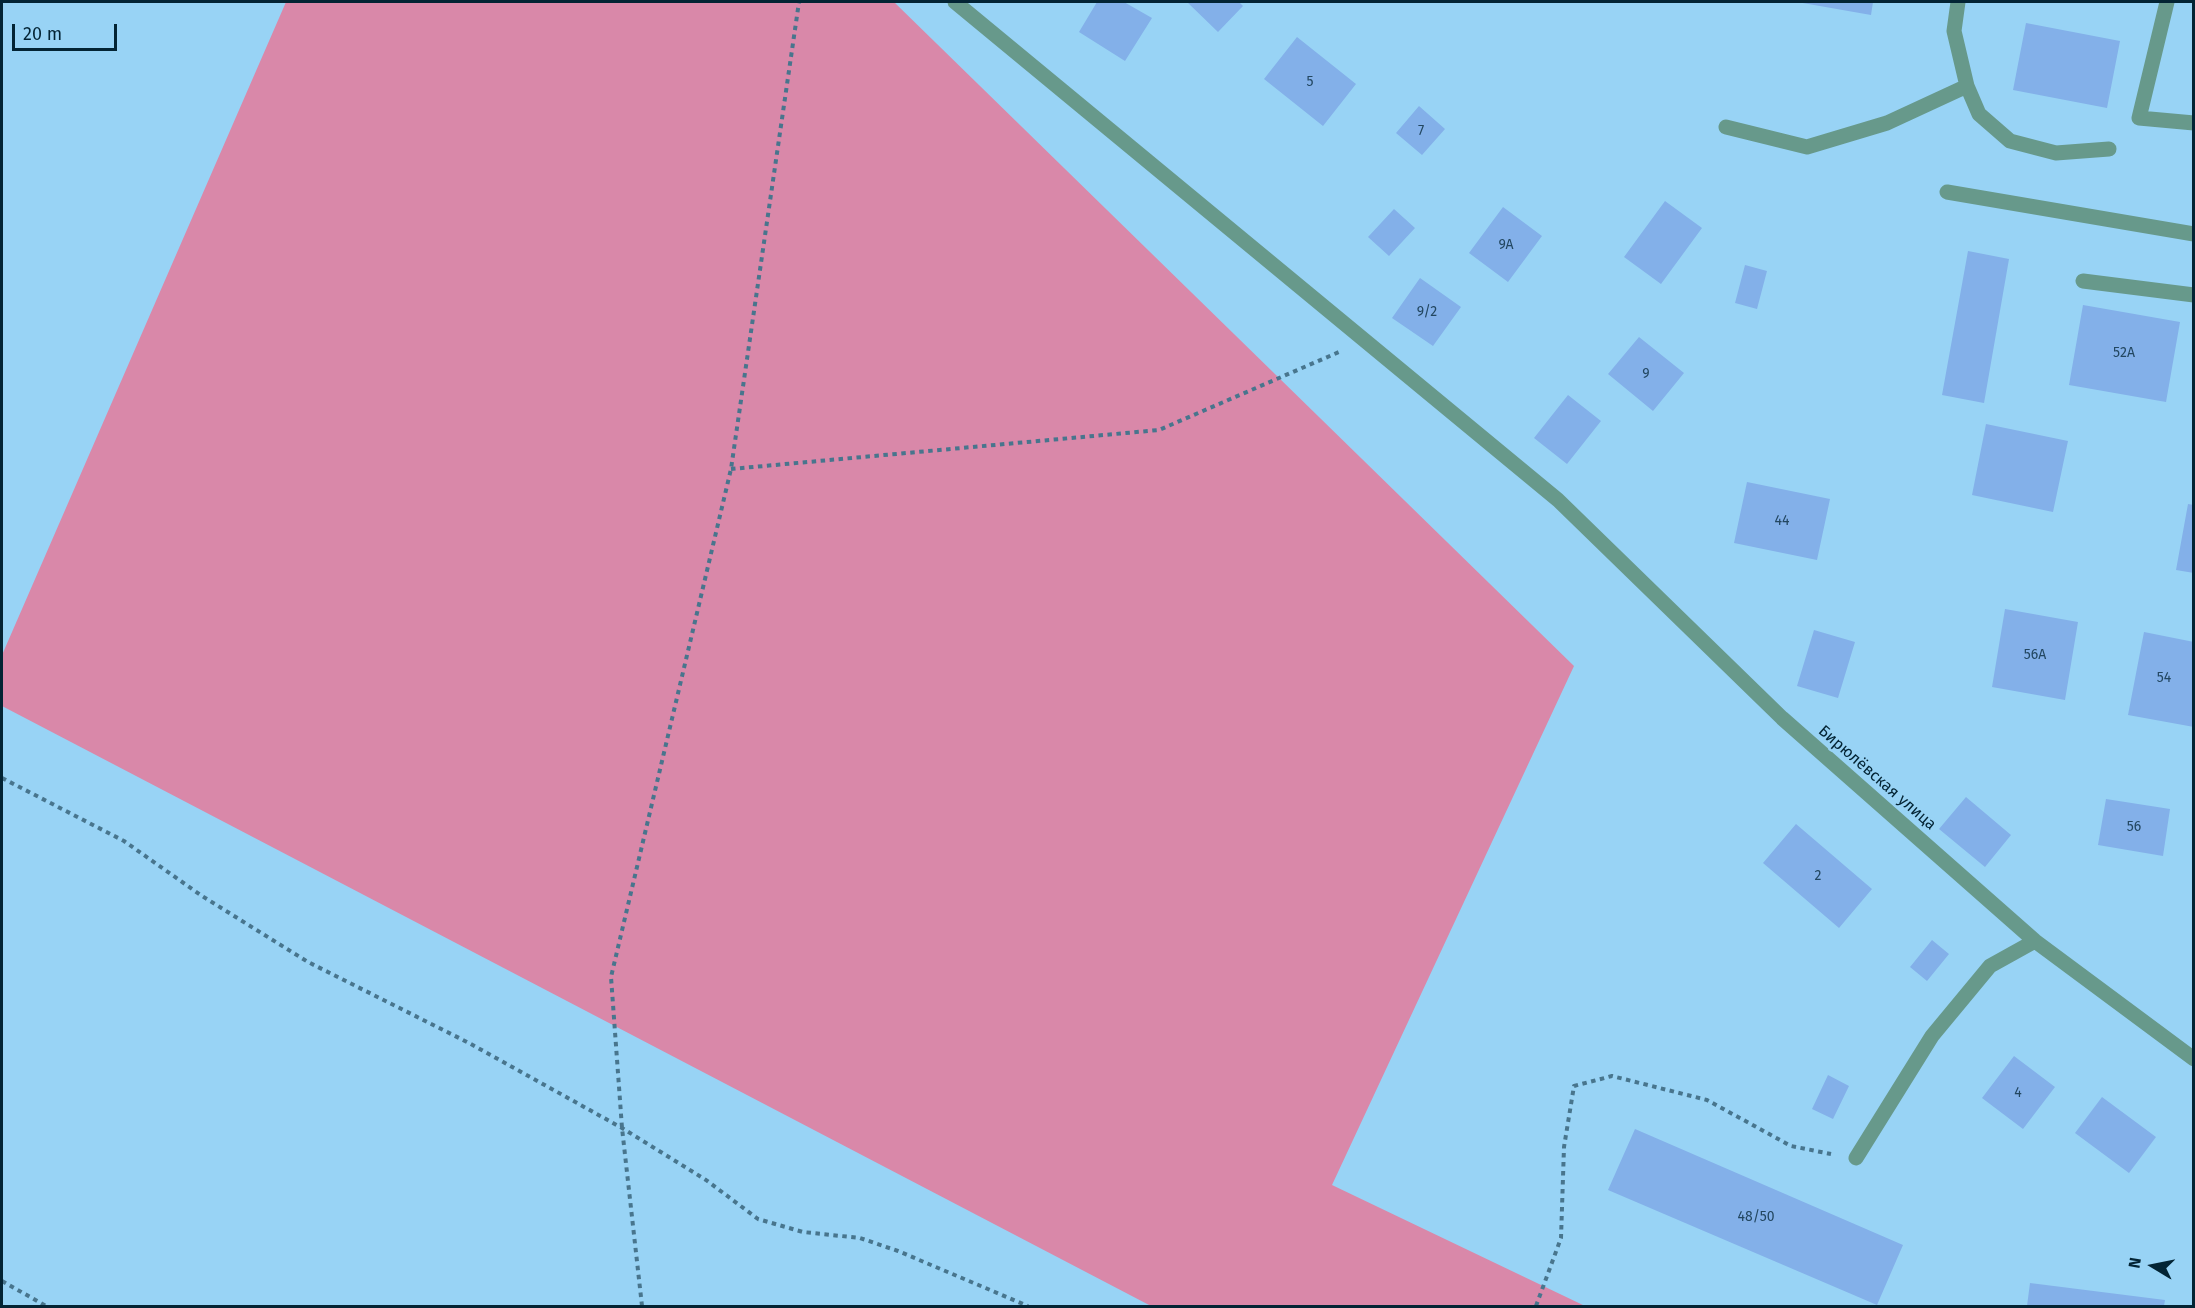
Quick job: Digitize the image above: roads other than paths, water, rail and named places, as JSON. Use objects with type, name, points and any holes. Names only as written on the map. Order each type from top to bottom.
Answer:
[{"type":"street","name":"Бирюлёвская улица","points":[[955,2],[1558,500],[1782,718],[2035,941],[2193,1059]]},
{"type":"street","points":[[1958,2],[1954,31],[1967,86],[1979,114],[2010,141],[2055,153],[2109,149]]},
{"type":"street","points":[[2167,2],[2139,118],[2193,123]]},
{"type":"street","points":[[1726,128],[1807,147],[1887,123],[1967,86]]},
{"type":"street","points":[[1947,192],[2193,234]]},
{"type":"street","points":[[2083,281],[2193,296]]},
{"type":"street","points":[[1856,1158],[1932,1036],[1990,966],[2035,941]]}]
